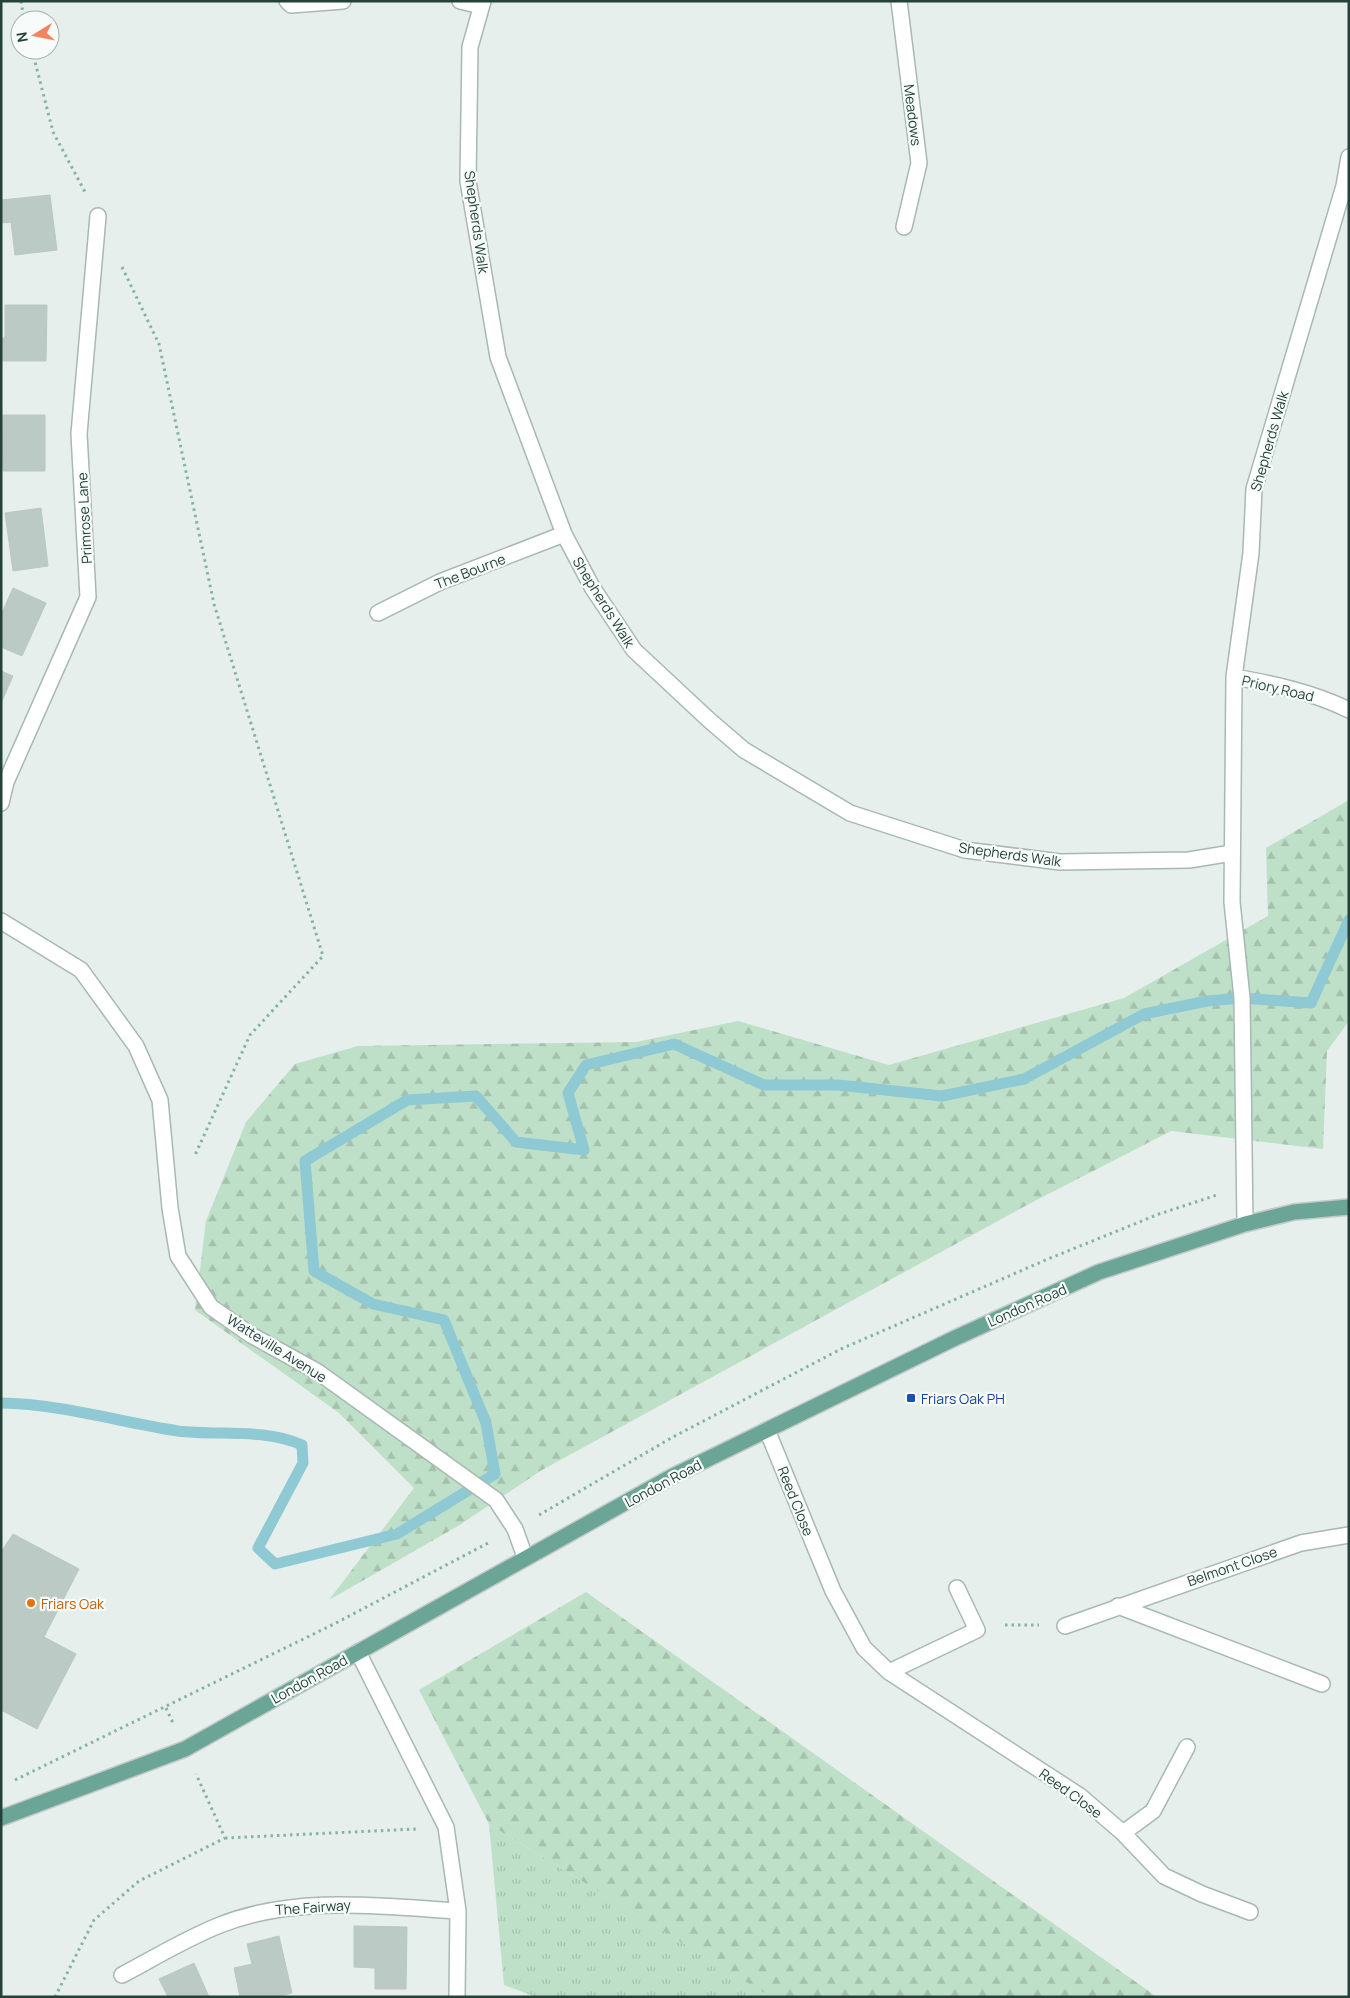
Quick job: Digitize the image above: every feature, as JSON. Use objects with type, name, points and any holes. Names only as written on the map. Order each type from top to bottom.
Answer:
[{"type":"main road","name":"London Road","points":[[1,1818],[185,1749],[671,1477],[952,1339],[1099,1272],[1245,1224],[1294,1212],[1349,1207]]},
{"type":"street","points":[[287,1],[291,5],[343,1]]},
{"type":"street","points":[[460,1],[482,4]]},
{"type":"street","name":"Meadows","points":[[899,1],[919,162],[904,227]]},
{"type":"street","name":"Shepherds Walk","points":[[482,4],[470,47],[468,181],[498,357],[564,534],[592,587],[634,650],[744,750],[850,813],[965,850],[1060,862],[1189,860],[1232,853]]},
{"type":"street","name":"Shepherds Walk","points":[[1245,1224],[1242,998],[1232,902],[1234,677],[1251,553],[1254,489],[1344,186],[1349,157]]},
{"type":"street","name":"Primrose Lane","points":[[1,803],[6,782],[88,597],[79,434],[98,216]]},
{"type":"street","name":"The Bourne","points":[[378,613],[440,582],[564,534]]},
{"type":"street","name":"Priory Road","points":[[1234,677],[1285,686],[1327,700],[1349,710]]},
{"type":"street","name":"Watteville Avenue","points":[[1,921],[81,970],[136,1046],[160,1100],[170,1208],[178,1256],[211,1307],[251,1335],[318,1372],[496,1500],[510,1522],[525,1557]]},
{"type":"street","name":"Reed Close","points":[[767,1430],[833,1591],[864,1648],[889,1672],[1080,1796],[1123,1833],[1164,1876],[1202,1894],[1250,1912]]},
{"type":"street","name":"Belmont Close","points":[[1065,1626],[1301,1542],[1349,1536]]},
{"type":"street","points":[[889,1672],[977,1630],[957,1588]]},
{"type":"street","points":[[1118,1606],[1322,1684]]},
{"type":"street","points":[[358,1652],[446,1827],[458,1911],[457,1997]]},
{"type":"street","points":[[1123,1833],[1153,1811],[1187,1747]]},
{"type":"street","name":"The Fairway","points":[[122,1975],[220,1924],[277,1908],[354,1904],[458,1911]]},
{"type":"path","points":[[35,60],[54,132],[98,216]]},
{"type":"path","points":[[118,259],[159,344],[214,604],[322,956],[250,1035],[192,1160]]},
{"type":"path","points":[[977,1630],[1002,1625],[1065,1626]]},
{"type":"path","points":[[166,1708],[225,1838]]},
{"type":"path","points":[[55,1997],[94,1920],[139,1881],[225,1838],[446,1827]]},
{"type":"green space","points":[[1349,800],[1349,1021],[1327,1051],[1323,1149],[1171,1131],[1027,1205],[542,1470],[458,1526],[329,1600],[414,1488],[339,1413],[195,1310],[206,1221],[246,1122],[295,1064],[358,1046],[636,1042],[738,1021],[889,1065],[1124,998],[1268,916],[1266,848]]},
{"type":"green space","points":[[586,1592],[1157,1997],[771,1997],[489,1824],[419,1690]]},
{"type":"green space","points":[[489,1824],[771,1997],[536,1997],[504,1985]]},
{"type":"building","points":[[50,195],[57,250],[15,255],[11,222],[1,223],[1,200]]},
{"type":"building","points":[[5,305],[47,305],[46,361],[1,361],[1,338],[5,338]]},
{"type":"building","points":[[1,415],[45,415],[45,471],[3,471]]},
{"type":"building","points":[[41,508],[48,566],[13,571],[5,513]]},
{"type":"building","points":[[13,588],[46,603],[22,656],[1,647],[1,615]]},
{"type":"building","points":[[1,671],[13,676],[1,703]]},
{"type":"building","name":"Friars Oak","points":[[13,1534],[79,1569],[44,1637],[76,1654],[37,1729],[1,1710],[1,1552]]},
{"type":"building","points":[[354,1926],[407,1927],[406,1989],[375,1989],[375,1968],[354,1967]]},
{"type":"building","points":[[279,1936],[292,1993],[276,1997],[240,1997],[234,1968],[252,1964],[247,1944]]},
{"type":"building","points":[[194,1963],[209,1997],[168,1997],[159,1979]]},
{"type":"waterway","points":[[1,1403],[68,1410],[178,1431],[273,1436],[302,1445],[303,1463],[258,1548],[275,1564],[397,1534],[495,1474],[486,1423],[444,1320],[373,1304],[314,1271],[305,1161],[407,1100],[476,1096],[516,1142],[584,1150],[568,1093],[586,1065],[674,1044],[764,1085],[838,1085],[942,1096],[1024,1079],[1144,1014],[1207,1001],[1242,998],[1311,1003],[1349,920]]},
{"type":"place","name":"Friars Oak PH","points":[[911,1398]]},
{"type":"place","name":"Friars Oak","points":[[31,1603]]}]
